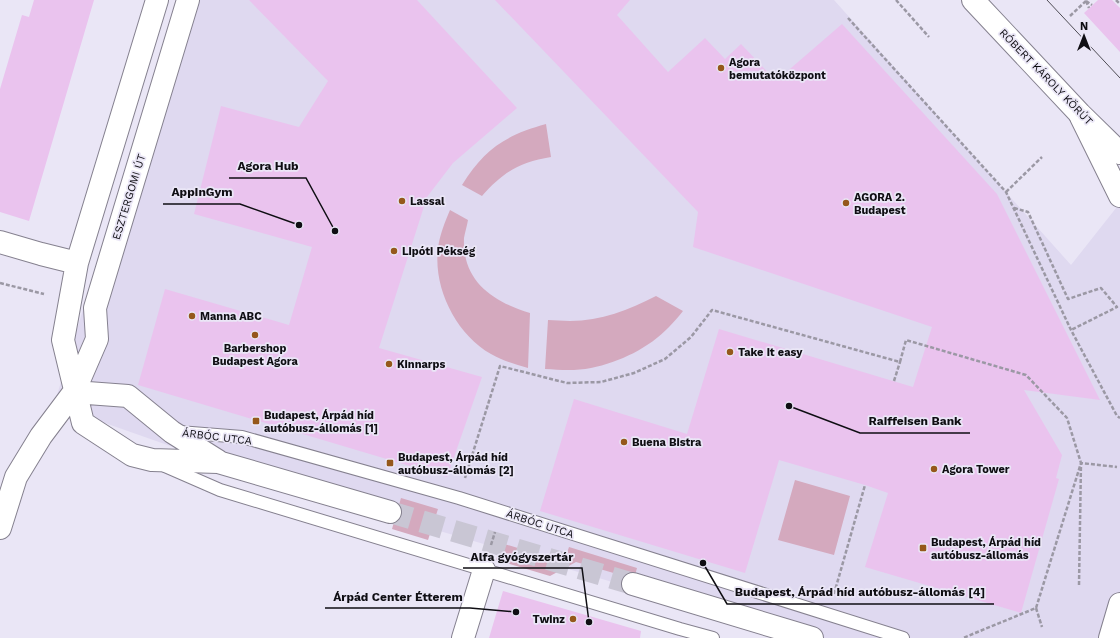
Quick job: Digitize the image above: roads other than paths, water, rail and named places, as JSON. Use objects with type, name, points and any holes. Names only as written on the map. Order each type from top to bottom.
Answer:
[{"type":"street","points":[[74,392],[63,340],[78,263],[157,0]]},
{"type":"street","name":"ESZTERGOMI ÚT","points":[[0,528],[16,477],[41,436],[74,392],[97,339],[95,308],[188,0]]},
{"type":"street","name":"RÓBERT KÁROLY KÖRÚT","points":[[973,0],[1080,114],[1120,153]]},
{"type":"street","points":[[1080,114],[1120,137]]},
{"type":"street","points":[[1080,114],[1120,196]]},
{"type":"street","points":[[0,242],[78,263]]},
{"type":"street","name":"ÁRBÓC UTCA","points":[[218,462],[172,432],[128,396],[74,392],[82,423],[132,455],[152,460],[218,462],[390,512]]},
{"type":"street","points":[[463,638],[484,570]]},
{"type":"street","points":[[633,584],[812,638]]},
{"type":"street","points":[[1108,636],[1120,604]]},
{"type":"lane","name":"ÁRBÓC UTCA","points":[[172,432],[242,437],[459,498],[903,638]]},
{"type":"lane","name":"ÁRBÓC UTCA","points":[[152,460],[220,490],[665,625],[713,638]]},
{"type":"tunnel","points":[[390,512],[633,584]]},
{"type":"tram line","points":[[1047,0],[1120,78]]},
{"type":"place","name":"Agora bemutatóközpont","points":[[721,68]]},
{"type":"place","name":"Lassal","points":[[402,201]]},
{"type":"place","name":"AGORA 2. Budapest","points":[[846,203]]},
{"type":"place","name":"AppInGym","points":[[299,225]]},
{"type":"place","name":"Agora Hub","points":[[335,231]]},
{"type":"place","name":"Lipóti Pékség","points":[[394,251]]},
{"type":"place","name":"Manna ABC","points":[[192,316]]},
{"type":"place","name":"Barbershop Budapest Agora","points":[[255,335]]},
{"type":"place","name":"Take it easy","points":[[730,352]]},
{"type":"place","name":"Kinnarps","points":[[389,364]]},
{"type":"place","name":"Raiffeisen Bank","points":[[789,406]]},
{"type":"place","name":"Budapest, Árpád híd autóbusz-állomás [1]","points":[[256,421]]},
{"type":"place","name":"Buena Bistra","points":[[624,442]]},
{"type":"place","name":"Budapest, Árpád híd autóbusz-állomás [2]","points":[[390,463]]},
{"type":"place","name":"Agora Tower","points":[[934,469]]},
{"type":"place","name":"Budapest, Árpád híd autóbusz-állomás","points":[[923,548]]},
{"type":"place","name":"Budapest, Árpád híd autóbusz-állomás [4]","points":[[703,563]]},
{"type":"place","name":"Árpád Center Étterem","points":[[516,612]]},
{"type":"place","name":"Twinz","points":[[573,619]]},
{"type":"place","name":"Alfa gyógyszertár","points":[[589,622]]}]
